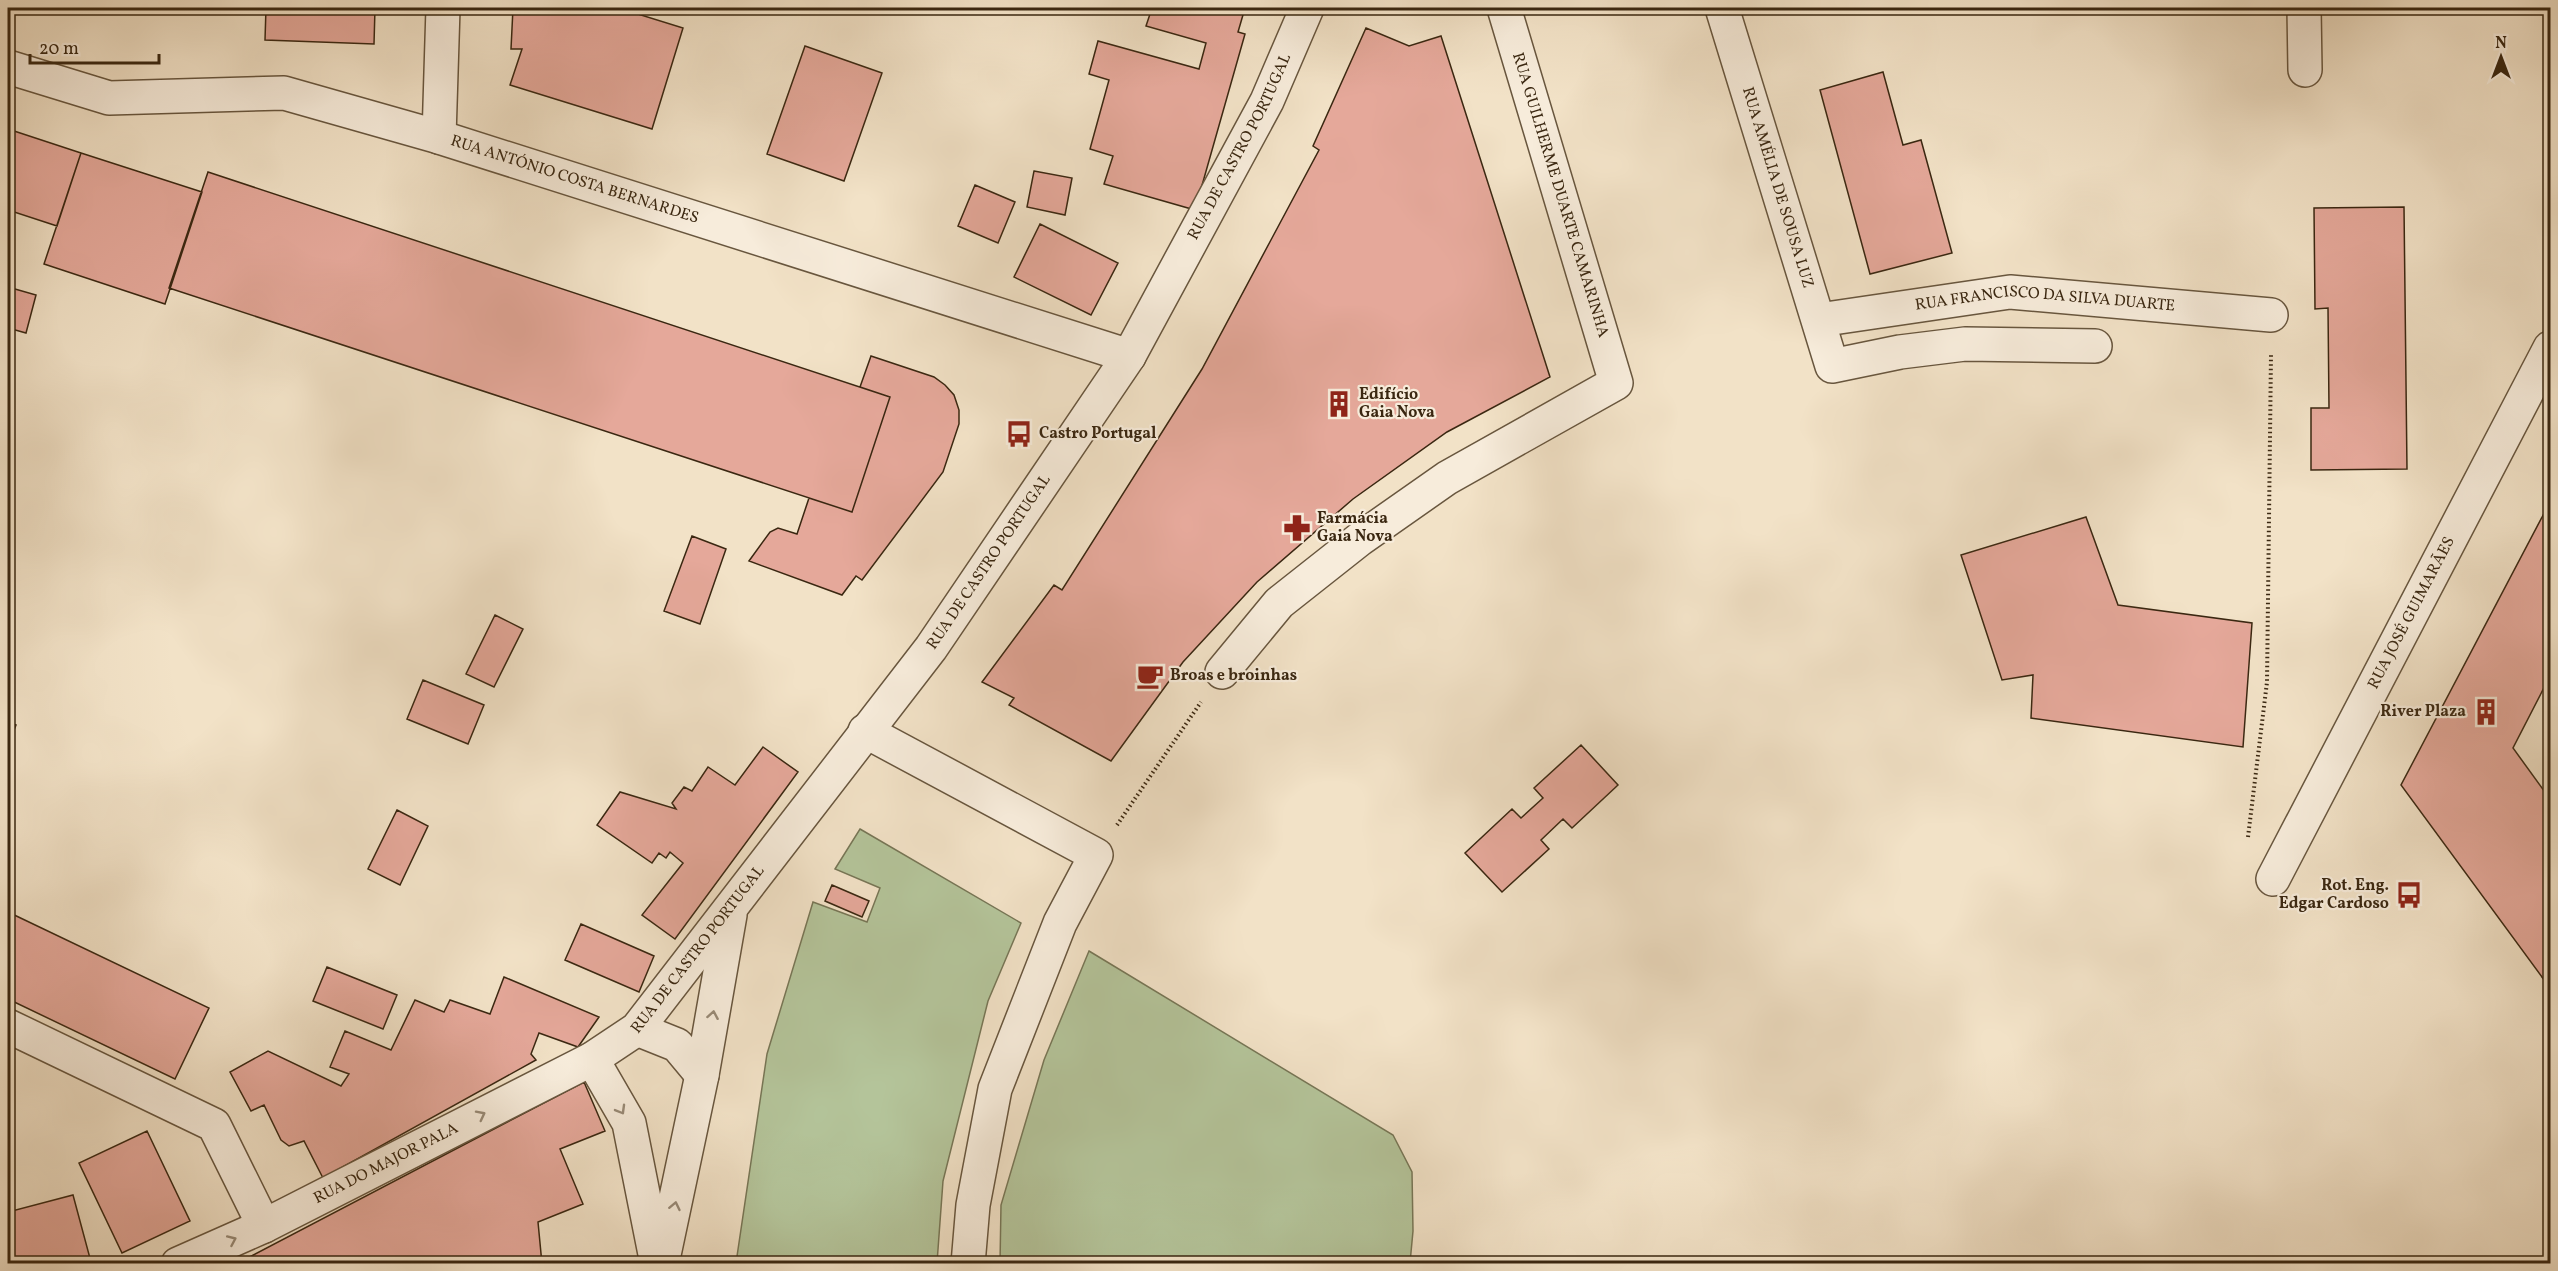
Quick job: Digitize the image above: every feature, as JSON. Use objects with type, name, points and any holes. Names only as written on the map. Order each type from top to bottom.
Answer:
[{"type":"street","points":[[439,137],[443,8]]},
{"type":"street","name":"RUA DE CASTRO PORTUGAL","points":[[592,1059],[637,1029],[731,910],[865,731],[931,648],[1130,357],[1267,101],[1307,8]]},
{"type":"street","name":"RUA GUILHERME DUARTE CAMARINHA","points":[[1222,672],[1279,603],[1360,539],[1447,478],[1616,383],[1504,8]]},
{"type":"street","name":"RUA AMÉLIA DE SOUSA LUZ","points":[[1722,8],[1832,366],[1900,352],[1965,344],[2095,346]]},
{"type":"street","points":[[2304,8],[2305,70]]},
{"type":"street","name":"RUA ANTÓNIO COSTA BERNARDES","points":[[8,67],[109,98],[284,93],[439,137],[1130,357]]},
{"type":"street","name":"RUA FRANCISCO DA SILVA DUARTE","points":[[1819,320],[2010,292],[2271,315]]},
{"type":"street","name":"RUA JOSÉ GUIMARÃES","points":[[2273,879],[2550,348]]},
{"type":"street","points":[[865,731],[1096,855],[1060,923],[995,1089],[973,1205],[968,1263]]},
{"type":"street","points":[[662,1263],[702,1075],[731,910]]},
{"type":"street","points":[[8,1026],[214,1125],[264,1226]]},
{"type":"street","points":[[637,1029],[678,1045],[702,1075]]},
{"type":"street","points":[[592,1059],[628,1123],[657,1263]]},
{"type":"street","name":"RUA DO MAJOR PALA","points":[[178,1263],[264,1226],[592,1059]]},
{"type":"path","points":[[2247,847],[2267,682],[2271,315]]},
{"type":"path","points":[[1096,855],[1222,672]]},
{"type":"green space","points":[[860,829],[1021,923],[988,1001],[943,1181],[937,1263],[736,1263],[767,1054],[813,902],[867,922],[880,888],[835,869]]},
{"type":"green space","points":[[1089,951],[1393,1135],[1412,1172],[1413,1231],[1410,1263],[1000,1263],[1001,1205],[1044,1060]]},
{"type":"building","points":[[8,8],[19,8],[18,13],[8,11]]},
{"type":"building","points":[[266,8],[375,8],[374,44],[265,40]]},
{"type":"building","points":[[513,8],[628,8],[628,11],[683,28],[652,129],[510,85],[522,49],[511,49]]},
{"type":"building","points":[[1152,8],[1245,8],[1238,32],[1245,34],[1195,210],[1104,184],[1113,156],[1090,149],[1109,80],[1089,74],[1098,41],[1199,69],[1206,43],[1146,26]]},
{"type":"building","name":"Edifício Gaia Nova","points":[[1366,28],[1409,46],[1441,36],[1550,377],[1447,432],[1353,499],[1257,582],[1183,662],[1111,761],[1009,705],[1014,698],[982,682],[1054,585],[1062,590],[1202,369],[1319,150],[1313,146]]},
{"type":"building","points":[[805,46],[882,73],[844,181],[767,154]]},
{"type":"building","points":[[1883,72],[1903,145],[1921,140],[1952,253],[1870,274],[1820,90]]},
{"type":"building","points":[[8,129],[81,153],[57,226],[8,210]]},
{"type":"building","points":[[81,153],[202,192],[165,304],[44,264]]},
{"type":"building","points":[[1034,171],[1072,178],[1065,215],[1027,207]]},
{"type":"building","points":[[208,172],[890,397],[852,512],[169,288]]},
{"type":"building","points":[[975,185],[1015,202],[998,243],[958,226]]},
{"type":"building","points":[[2404,207],[2407,469],[2311,470],[2311,408],[2329,408],[2328,308],[2315,309],[2314,208]]},
{"type":"building","points":[[1040,224],[1118,263],[1091,315],[1014,277]]},
{"type":"building","points":[[8,287],[36,295],[26,333],[8,328]]},
{"type":"building","points":[[871,356],[934,377],[945,385],[954,395],[959,410],[959,424],[943,472],[862,580],[856,576],[842,595],[749,561],[770,532],[778,528],[797,534],[809,498],[852,512],[890,397],[860,387]]},
{"type":"building","name":"River Plaza","points":[[2550,502],[2550,676],[2513,748],[2550,799],[2550,988],[2401,785]]},
{"type":"building","points":[[2086,517],[2118,605],[2252,623],[2243,747],[2031,718],[2033,675],[2002,680],[1961,555]]},
{"type":"building","points":[[692,536],[726,549],[700,624],[664,611]]},
{"type":"building","points":[[495,615],[523,629],[494,687],[466,674]]},
{"type":"building","points":[[423,680],[484,705],[468,744],[407,719]]},
{"type":"building","points":[[8,722],[16,725],[8,746]]},
{"type":"building","points":[[1581,745],[1618,785],[1572,828],[1563,819],[1541,840],[1549,849],[1502,892],[1465,853],[1512,809],[1521,818],[1543,798],[1534,788]]},
{"type":"building","points":[[763,747],[798,772],[675,939],[642,915],[683,863],[670,852],[666,858],[659,853],[652,863],[597,825],[620,792],[676,809],[672,803],[684,787],[692,791],[708,767],[735,785]]},
{"type":"building","points":[[397,810],[428,826],[400,885],[368,869]]},
{"type":"building","points":[[832,885],[869,901],[862,917],[825,901]]},
{"type":"building","points":[[8,912],[209,1008],[175,1079],[8,999]]},
{"type":"building","points":[[581,924],[654,956],[639,992],[565,960]]},
{"type":"building","points":[[327,967],[397,995],[383,1029],[313,1001]]},
{"type":"building","points":[[504,977],[599,1017],[578,1047],[539,1033],[531,1054],[536,1060],[323,1178],[304,1141],[289,1146],[281,1140],[264,1105],[251,1111],[230,1072],[268,1051],[341,1086],[349,1074],[330,1067],[345,1031],[391,1050],[415,1000],[444,1012],[450,1000],[490,1014]]},
{"type":"building","points":[[584,1082],[605,1131],[560,1149],[583,1204],[538,1222],[542,1264],[236,1264]]},
{"type":"building","points":[[147,1131],[190,1221],[122,1253],[79,1163]]},
{"type":"building","points":[[73,1195],[91,1262],[8,1264],[8,1212]]},
{"type":"building","points":[[586,1259],[586,1264],[544,1264]]},
{"type":"place","name":"Edifício Gaia Nova","points":[[1339,404]]},
{"type":"place","name":"Castro Portugal","points":[[1019,434]]},
{"type":"place","name":"Farmácia Gaia Nova","points":[[1297,528]]},
{"type":"place","name":"Broas e broinhas","points":[[1150,676]]},
{"type":"place","name":"River Plaza","points":[[2486,712]]},
{"type":"place","name":"Rot. Eng. Edgar Cardoso","points":[[2409,895]]}]
